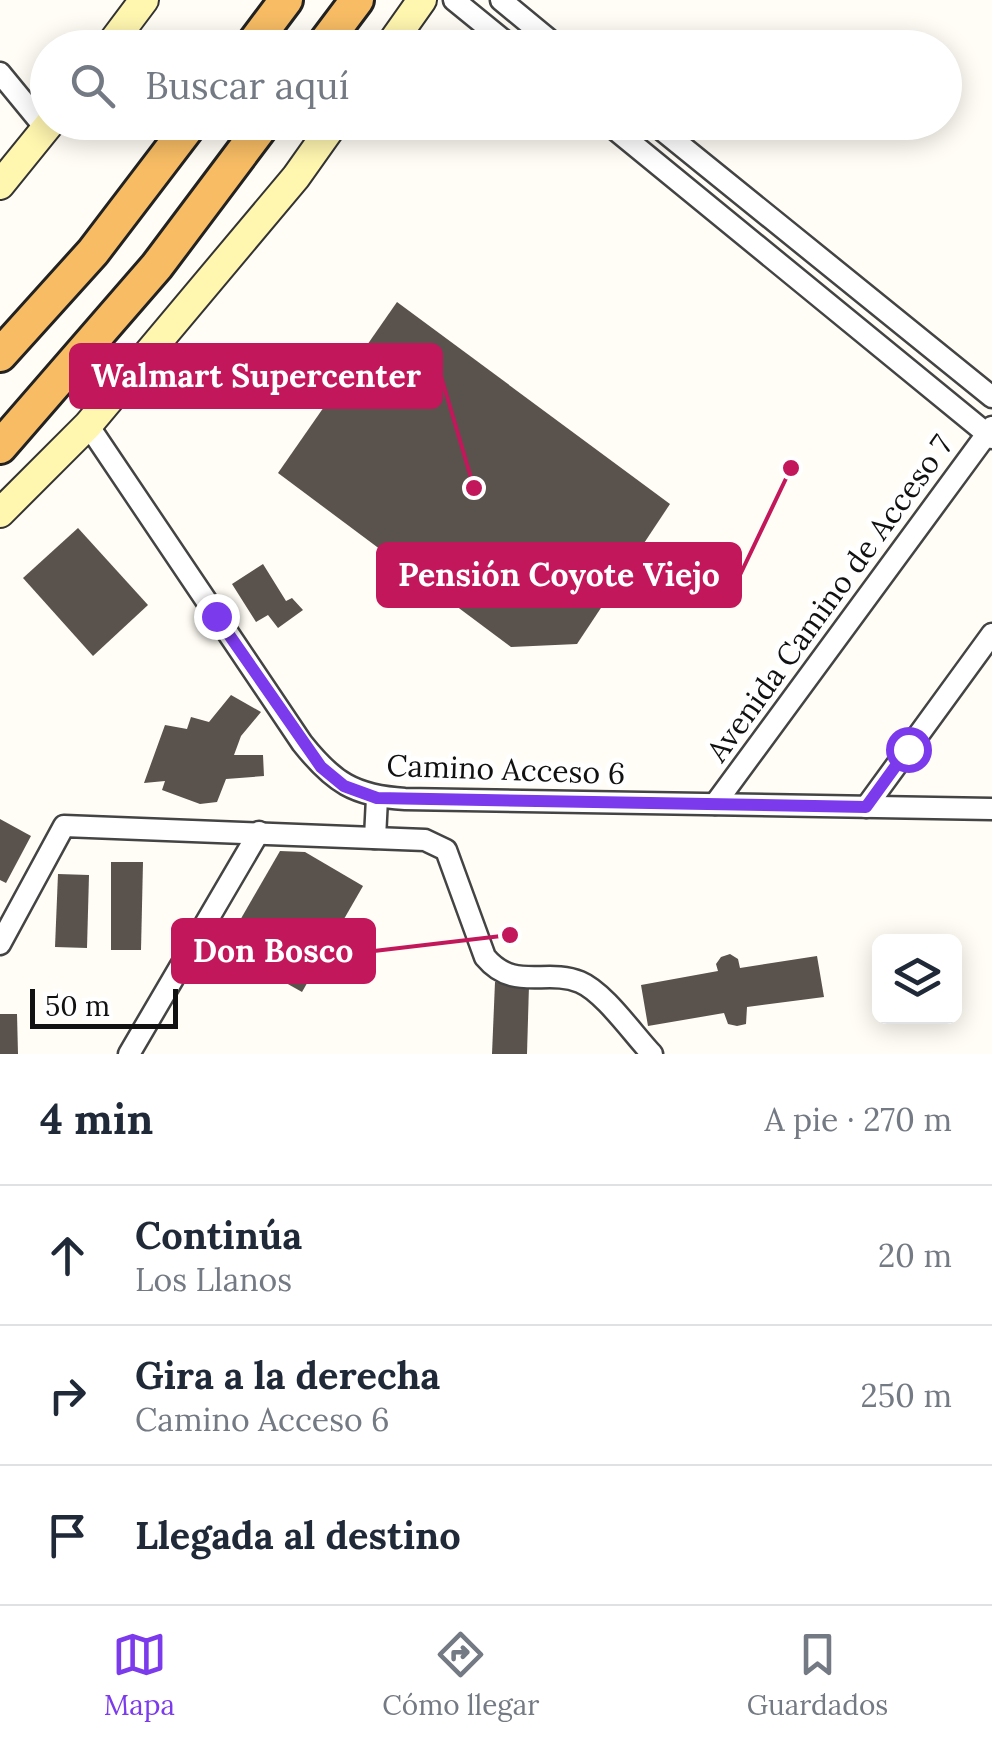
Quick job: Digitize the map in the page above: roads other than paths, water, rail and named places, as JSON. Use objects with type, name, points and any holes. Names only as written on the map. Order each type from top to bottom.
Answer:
[{"type":"highway","points":[[264,30],[286,0]]},
{"type":"highway","points":[[334,30],[357,0]]},
{"type":"highway","points":[[0,354],[93,252],[178,140]]},
{"type":"highway","points":[[0,446],[157,266],[252,140]]},
{"type":"main road","points":[[122,30],[144,0]]},
{"type":"main road","points":[[401,30],[422,0]]},
{"type":"main road","points":[[0,185],[37,140]]},
{"type":"main road","points":[[0,513],[88,425],[296,177],[322,140]]},
{"type":"street","points":[[454,0],[492,30]]},
{"type":"street","points":[[501,0],[533,30]]},
{"type":"street","points":[[0,73],[30,106]]},
{"type":"street","points":[[628,140],[990,433]]},
{"type":"street","points":[[647,156],[653,140]]},
{"type":"street","points":[[673,140],[992,397]]},
{"type":"street","points":[[750,240],[772,220]]},
{"type":"street","points":[[850,320],[870,298]]},
{"type":"street","name":"Camino Acceso 6","points":[[88,425],[311,755],[344,786],[377,798],[992,809]]},
{"type":"street","name":"Avenida Camino de Acceso 7","points":[[715,804],[990,433]]},
{"type":"street","points":[[866,807],[992,634]]},
{"type":"street","points":[[376,838],[377,798]]},
{"type":"street","points":[[0,944],[64,826],[425,840],[446,850],[485,958],[497,972],[519,978],[577,981],[593,990],[652,1054]]},
{"type":"street","points":[[129,1054],[259,832]]},
{"type":"place","name":"Pensión Coyote Viejo","points":[[791,468]]},
{"type":"place","name":"Walmart Supercenter","points":[[474,488]]},
{"type":"place","name":"Don Bosco","points":[[510,935]]}]
